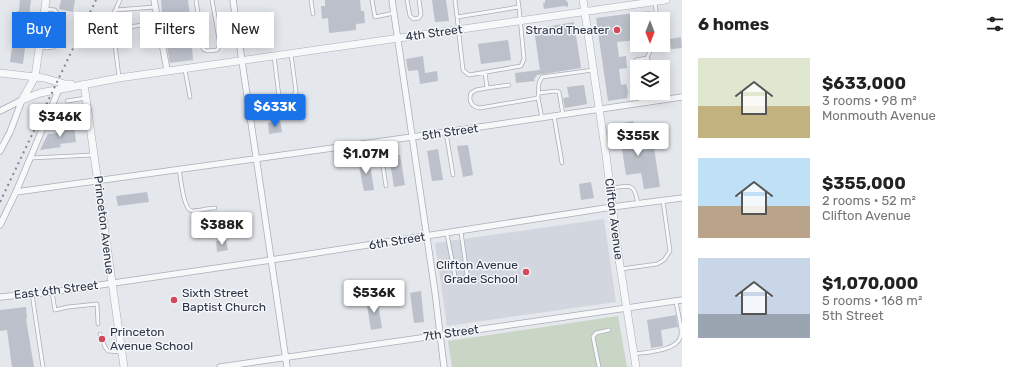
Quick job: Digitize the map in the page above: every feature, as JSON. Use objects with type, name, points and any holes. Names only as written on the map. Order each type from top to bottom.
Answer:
[{"type":"street","points":[[45,12],[46,0]]},
{"type":"street","points":[[154,0],[156,12]]},
{"type":"street","points":[[233,0],[287,367]]},
{"type":"street","points":[[392,0],[427,237],[444,367]]},
{"type":"street","name":"Clifton Avenue","points":[[583,0],[636,367]]},
{"type":"street","name":"4th Street","points":[[84,84],[290,52],[660,1]]},
{"type":"street","points":[[0,151],[10,132],[22,100],[35,77],[40,48]]},
{"type":"street","points":[[163,48],[167,70]]},
{"type":"street","points":[[0,73],[35,77],[65,84],[84,84]]},
{"type":"street","points":[[0,111],[40,93],[84,84]]},
{"type":"street","name":"Princeton Avenue","points":[[84,84],[124,367]]},
{"type":"street","points":[[0,225],[31,158],[59,89]]},
{"type":"street","name":"5th Street","points":[[16,192],[379,142],[682,97]]},
{"type":"street","name":"6th Street","points":[[112,283],[461,232],[612,207],[682,198]]},
{"type":"street","name":"East 6th Street","points":[[0,297],[52,292],[112,283]]},
{"type":"street","name":"7th Street","points":[[220,367],[682,300]]},
{"type":"lane","points":[[120,0],[116,10],[155,7]]},
{"type":"lane","points":[[196,0],[203,49],[207,51],[217,50],[220,45],[212,0]]},
{"type":"lane","points":[[310,0],[313,14]]},
{"type":"lane","points":[[372,0],[375,17],[394,13]]},
{"type":"lane","points":[[407,0],[410,16],[414,19],[419,18],[422,14],[419,0]]},
{"type":"lane","points":[[455,0],[463,70],[469,74],[516,68],[521,66],[523,63],[524,59],[518,0]]},
{"type":"lane","points":[[658,12],[660,1]]},
{"type":"lane","points":[[457,17],[519,8]]},
{"type":"lane","points":[[45,9],[55,10],[56,12]]},
{"type":"lane","points":[[116,48],[119,78]]},
{"type":"lane","points":[[274,55],[279,96],[282,98],[289,98],[296,92],[290,52]]},
{"type":"lane","points":[[638,60],[647,58],[650,52]]},
{"type":"lane","points":[[184,68],[190,98]]},
{"type":"lane","points":[[542,118],[538,98],[539,83],[542,77],[593,70]]},
{"type":"lane","points":[[485,72],[487,88]]},
{"type":"lane","points":[[509,86],[476,90],[471,93],[470,100],[475,107],[480,108],[538,98]]},
{"type":"lane","points":[[539,94],[556,91],[559,92],[563,115]]},
{"type":"lane","points":[[67,101],[86,98]]},
{"type":"lane","points":[[48,116],[57,118],[88,114]]},
{"type":"lane","points":[[554,116],[562,162]]},
{"type":"lane","points":[[446,132],[453,175]]},
{"type":"lane","points":[[379,142],[386,186]]},
{"type":"lane","points":[[31,158],[94,154]]},
{"type":"lane","points":[[179,169],[185,203],[188,209],[191,211],[215,208]]},
{"type":"lane","points":[[610,188],[629,186],[633,188],[638,204]]},
{"type":"lane","points":[[621,269],[657,264],[664,260],[670,251],[663,201]]},
{"type":"lane","points":[[447,234],[455,276],[458,280],[464,278],[467,274],[461,232]]},
{"type":"lane","points":[[52,292],[55,310],[96,304],[98,324]]},
{"type":"lane","points":[[32,294],[43,367]]},
{"type":"lane","points":[[634,354],[667,348],[678,342],[681,336],[676,301]]},
{"type":"lane","points":[[599,367],[594,338],[596,333],[609,330]]},
{"type":"lane","points":[[100,334],[108,351],[122,352]]},
{"type":"shaded area","name":"Clifton Avenue Grade School","points":[[604,219],[616,302],[447,326],[435,243]]},
{"type":"green space","points":[[618,316],[627,367],[452,367],[448,341]]},
{"type":"building","points":[[20,0],[31,0],[30,12],[17,12],[19,11]]},
{"type":"building","points":[[61,0],[75,0],[73,12],[59,9]]},
{"type":"building","points":[[161,0],[188,0],[189,12],[162,12]]},
{"type":"building","points":[[325,0],[360,0],[361,11],[364,11],[365,23],[356,24],[356,30],[329,33],[328,18],[322,19],[321,6],[325,6]]},
{"type":"building","points":[[432,0],[446,0],[449,21],[435,22]]},
{"type":"building","points":[[545,0],[566,0],[568,7],[564,6],[544,9],[543,3],[545,3]]},
{"type":"building","points":[[630,14],[630,41],[617,42],[619,57],[626,56],[627,68],[619,69],[621,85],[626,84],[628,92],[627,98],[608,101],[596,18]]},
{"type":"building","points":[[574,22],[581,68],[537,75],[534,79],[535,81],[516,83],[515,73],[540,70],[534,29]]},
{"type":"building","points":[[681,37],[682,48],[671,49],[670,39]]},
{"type":"building","points":[[508,40],[511,60],[481,64],[478,44]]},
{"type":"building","points":[[12,47],[25,48],[23,64],[10,62]]},
{"type":"building","points":[[167,48],[192,48],[193,60],[170,63]]},
{"type":"building","points":[[423,56],[425,73],[437,71],[438,81],[420,84],[418,70],[408,71],[406,59]]},
{"type":"building","points":[[584,85],[587,104],[565,108],[563,98],[569,97],[567,87]]},
{"type":"building","points":[[280,121],[282,132],[269,134],[268,123]]},
{"type":"building","points":[[633,121],[638,151],[654,148],[660,187],[644,189],[641,173],[626,175],[618,124]]},
{"type":"building","points":[[74,126],[76,142],[60,144],[61,147],[40,150],[48,134],[58,133],[58,129]]},
{"type":"building","points":[[468,145],[473,175],[463,177],[457,146]]},
{"type":"building","points":[[438,149],[443,180],[432,181],[427,151]]},
{"type":"building","points":[[400,155],[405,185],[394,187],[389,156]]},
{"type":"building","points":[[369,159],[374,190],[364,191],[358,161]]},
{"type":"building","points":[[591,182],[594,198],[581,200],[579,184]]},
{"type":"building","points":[[147,192],[149,202],[118,206],[116,196]]},
{"type":"building","points":[[226,240],[228,250],[217,252],[216,241]]},
{"type":"building","points":[[421,291],[424,322],[414,323],[410,293]]},
{"type":"building","points":[[400,295],[401,303],[391,304],[390,296]]},
{"type":"building","points":[[377,298],[382,328],[371,330],[366,299]]},
{"type":"building","points":[[26,307],[26,319],[34,367],[12,367],[7,330],[0,331],[0,310]]},
{"type":"building","points":[[676,315],[678,327],[661,330],[663,346],[651,348],[647,320]]},
{"type":"railway","points":[[0,202],[96,0]]},
{"type":"place","name":"Strand Theater","points":[[617,30]]},
{"type":"place","name":"Clifton Avenue Grade School","points":[[526,272]]},
{"type":"place","name":"Sixth Street Baptist Church","points":[[174,300]]},
{"type":"place","name":"Princeton Avenue School","points":[[102,339]]}]
